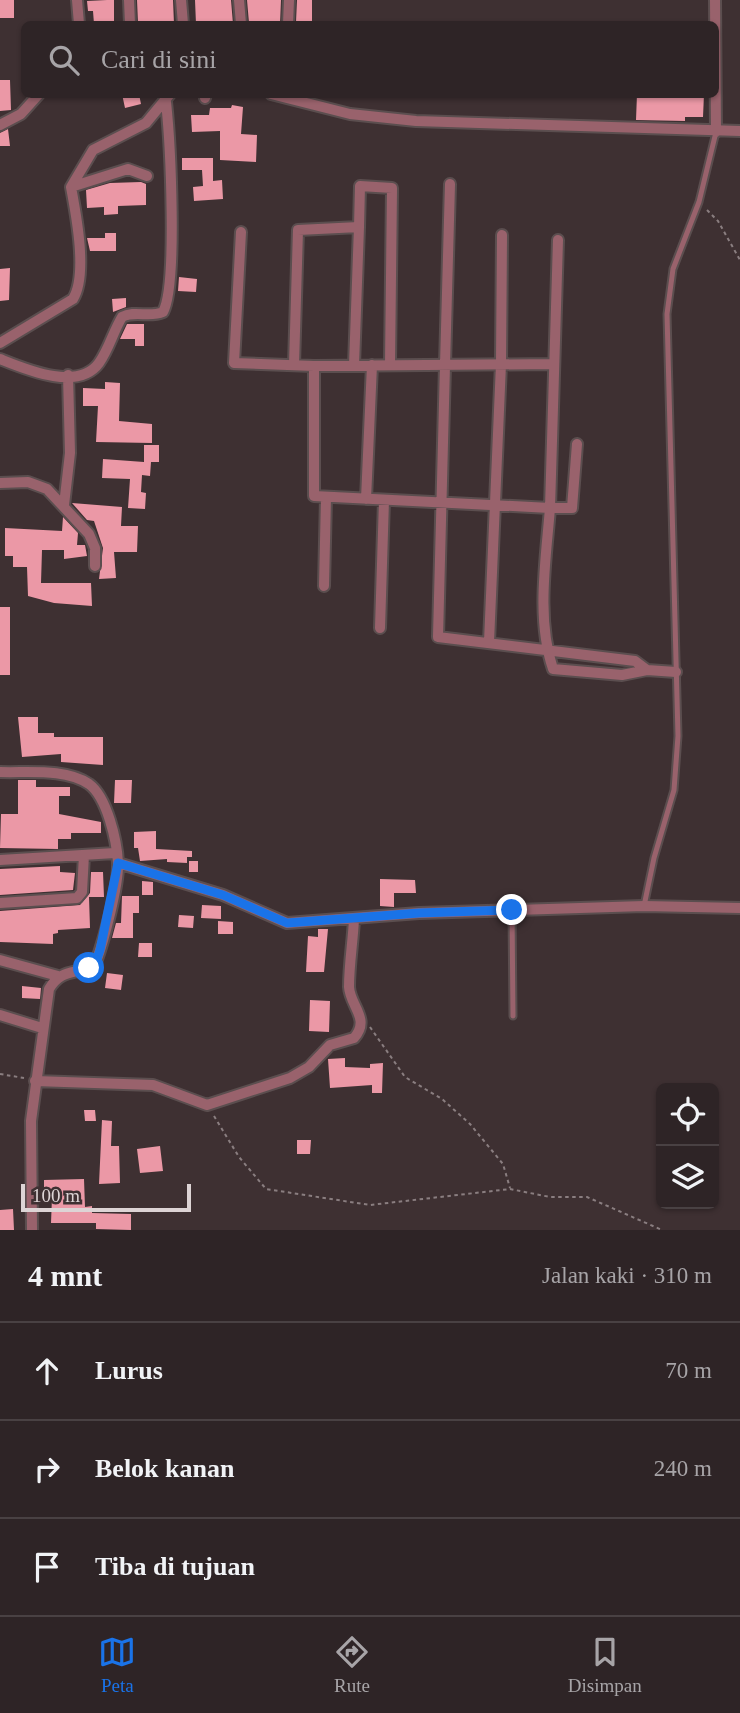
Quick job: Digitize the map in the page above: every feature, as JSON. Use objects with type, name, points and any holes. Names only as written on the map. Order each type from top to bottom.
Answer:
[{"type":"street","points":[[78,0],[79,21]]},
{"type":"street","points":[[129,0],[130,21]]},
{"type":"street","points":[[181,0],[183,21]]},
{"type":"street","points":[[239,0],[241,21]]},
{"type":"street","points":[[288,21],[289,0]]},
{"type":"street","points":[[715,0],[715,21]]},
{"type":"street","points":[[0,125],[21,114],[35,98]]},
{"type":"street","points":[[0,343],[73,299],[77,293],[78,225],[71,187],[93,150],[146,122],[168,98]]},
{"type":"street","points":[[0,359],[48,377],[93,369],[125,315],[155,315],[163,312],[167,304],[171,179],[168,98]]},
{"type":"street","points":[[287,98],[350,114],[416,121],[740,131]]},
{"type":"street","points":[[716,98],[716,132]]},
{"type":"street","points":[[71,187],[128,169],[147,176]]},
{"type":"street","points":[[450,184],[438,637],[635,661],[647,670]]},
{"type":"street","points":[[354,365],[360,186],[392,188],[390,365]]},
{"type":"street","points":[[295,365],[298,230],[359,227]]},
{"type":"street","points":[[241,232],[234,363],[314,366],[553,364]]},
{"type":"street","points":[[489,642],[501,364],[502,235]]},
{"type":"street","points":[[558,240],[550,508],[545,576],[546,649],[553,669],[622,675],[647,670],[676,672]]},
{"type":"street","points":[[366,499],[372,365]]},
{"type":"street","points":[[314,366],[314,496],[572,508],[577,444]]},
{"type":"street","points":[[64,505],[70,453],[68,375]]},
{"type":"street","points":[[0,483],[35,483],[64,505],[92,538],[95,566]]},
{"type":"street","points":[[324,586],[326,497]]},
{"type":"street","points":[[380,628],[383,500]]},
{"type":"street","points":[[0,772],[59,774],[90,785],[100,794],[107,810],[116,858],[96,962],[89,968],[58,976],[0,960]]},
{"type":"street","points":[[0,859],[84,855],[116,858],[223,895],[287,923],[419,913],[643,906],[740,908]]},
{"type":"street","points":[[0,903],[77,898],[82,892],[84,855]]},
{"type":"street","points":[[35,1081],[153,1085],[207,1105],[260,1089],[300,1072],[331,1045],[357,1036],[362,1015],[349,988],[354,919]]},
{"type":"street","points":[[32,1230],[30,1138],[35,1081],[49,989],[58,976]]},
{"type":"street","points":[[0,1016],[42,1028]]},
{"type":"lane","points":[[643,906],[653,858],[674,790],[676,672],[667,314],[673,269],[699,202],[716,132]]},
{"type":"lane","points":[[512,910],[513,1016]]},
{"type":"path","points":[[699,202],[718,221],[740,260]]},
{"type":"path","points":[[362,1015],[405,1077],[442,1098],[470,1124],[503,1164],[510,1189]]},
{"type":"path","points":[[0,1074],[35,1081]]},
{"type":"path","points":[[207,1105],[239,1157],[266,1189],[370,1205],[510,1189],[550,1197],[587,1197],[662,1230]]},
{"type":"building","points":[[0,0],[14,0],[14,18],[0,18]]},
{"type":"building","points":[[114,0],[114,21],[94,21],[93,11],[88,11],[87,1]]},
{"type":"building","points":[[137,0],[173,0],[174,21],[138,21]]},
{"type":"building","points":[[195,0],[231,0],[233,21],[196,21]]},
{"type":"building","points":[[247,0],[281,0],[280,21],[249,21]]},
{"type":"building","points":[[297,0],[312,0],[312,21],[296,21]]},
{"type":"building","points":[[0,80],[10,80],[11,110],[0,111]]},
{"type":"building","points":[[123,98],[140,98],[141,104],[125,108]]},
{"type":"building","points":[[637,98],[704,98],[703,117],[685,117],[685,121],[636,120]]},
{"type":"building","points":[[232,105],[243,107],[241,134],[257,135],[256,162],[220,160],[220,131],[192,132],[191,115],[209,115],[210,108],[231,108]]},
{"type":"building","points":[[8,129],[10,146],[0,146],[0,133]]},
{"type":"building","points":[[182,158],[213,158],[213,181],[222,180],[223,199],[194,201],[193,187],[203,186],[202,170],[182,170]]},
{"type":"building","points":[[110,183],[146,184],[146,205],[118,206],[118,214],[104,215],[104,207],[87,208],[86,190]]},
{"type":"building","points":[[105,233],[116,233],[116,251],[90,251],[87,238],[105,238]]},
{"type":"building","points":[[10,268],[9,300],[0,301],[0,269]]},
{"type":"building","points":[[179,277],[197,279],[196,292],[178,291]]},
{"type":"building","points":[[126,298],[126,307],[113,312],[112,299]]},
{"type":"building","points":[[127,324],[144,324],[144,346],[135,346],[135,339],[120,339]]},
{"type":"building","points":[[105,382],[120,383],[119,421],[152,424],[152,443],[96,442],[98,406],[83,406],[83,388],[105,389]]},
{"type":"building","points":[[144,445],[159,445],[159,462],[151,462],[150,476],[142,475],[141,492],[146,493],[145,509],[128,508],[130,479],[102,478],[103,459],[144,462]]},
{"type":"building","points":[[72,503],[122,507],[121,526],[138,526],[137,552],[114,552],[116,578],[99,579],[103,548],[94,521],[87,520]]},
{"type":"building","points":[[63,517],[78,533],[77,545],[85,545],[87,556],[64,559],[64,550],[42,550],[41,583],[91,583],[92,606],[54,603],[28,596],[27,567],[13,567],[13,556],[5,556],[5,528],[62,531]]},
{"type":"building","points":[[0,607],[10,607],[10,675],[0,675]]},
{"type":"building","points":[[18,717],[38,717],[38,733],[54,733],[54,737],[103,737],[103,765],[61,762],[61,754],[22,757]]},
{"type":"building","points":[[18,780],[36,780],[36,787],[70,787],[70,796],[59,796],[59,814],[101,822],[101,833],[71,833],[71,839],[58,839],[58,849],[0,848],[1,814],[18,814]]},
{"type":"building","points":[[115,780],[132,780],[131,803],[114,803]]},
{"type":"building","points":[[156,831],[156,849],[192,851],[192,857],[187,857],[187,863],[167,862],[167,859],[140,861],[138,848],[134,848],[134,832]]},
{"type":"building","points":[[189,861],[198,861],[198,872],[189,872]]},
{"type":"building","points":[[60,866],[60,872],[75,873],[73,890],[0,895],[0,869]]},
{"type":"building","points":[[91,872],[103,872],[104,897],[89,897],[90,928],[58,930],[58,933],[53,934],[53,944],[0,942],[0,911],[80,905],[90,893]]},
{"type":"building","points":[[380,879],[415,880],[416,893],[394,893],[394,907],[380,906]]},
{"type":"building","points":[[142,881],[153,882],[153,895],[142,895]]},
{"type":"building","points":[[122,896],[139,896],[139,913],[133,913],[133,938],[112,938],[116,923],[121,923]]},
{"type":"building","points":[[202,905],[221,906],[221,919],[201,918]]},
{"type":"building","points":[[179,915],[194,916],[193,928],[178,927]]},
{"type":"building","points":[[218,921],[233,922],[233,934],[218,934]]},
{"type":"building","points":[[318,929],[328,929],[324,972],[306,972],[308,936],[318,937]]},
{"type":"building","points":[[139,943],[152,943],[152,957],[138,957]]},
{"type":"building","points":[[107,973],[123,975],[121,990],[105,988]]},
{"type":"building","points":[[22,986],[41,988],[40,999],[22,998]]},
{"type":"building","points":[[310,1000],[330,1001],[329,1032],[309,1031]]},
{"type":"building","points":[[345,1058],[345,1067],[370,1068],[370,1064],[383,1063],[382,1093],[372,1093],[372,1085],[330,1088],[328,1059]]},
{"type":"building","points":[[84,1110],[95,1110],[96,1121],[85,1121]]},
{"type":"building","points":[[102,1120],[112,1121],[111,1146],[119,1146],[120,1183],[99,1184]]},
{"type":"building","points":[[297,1140],[311,1140],[310,1154],[297,1154]]},
{"type":"building","points":[[160,1146],[163,1171],[140,1173],[137,1149]]},
{"type":"building","points":[[84,1179],[85,1207],[92,1206],[92,1213],[131,1214],[131,1230],[96,1229],[96,1223],[51,1223],[52,1197],[44,1197],[44,1180]]},
{"type":"building","points":[[13,1209],[14,1230],[0,1230],[0,1210]]},
{"type":"route","points":[[89,968],[96,962],[100,950],[118,863],[223,895],[287,923],[315,923],[419,913],[512,910]]}]
